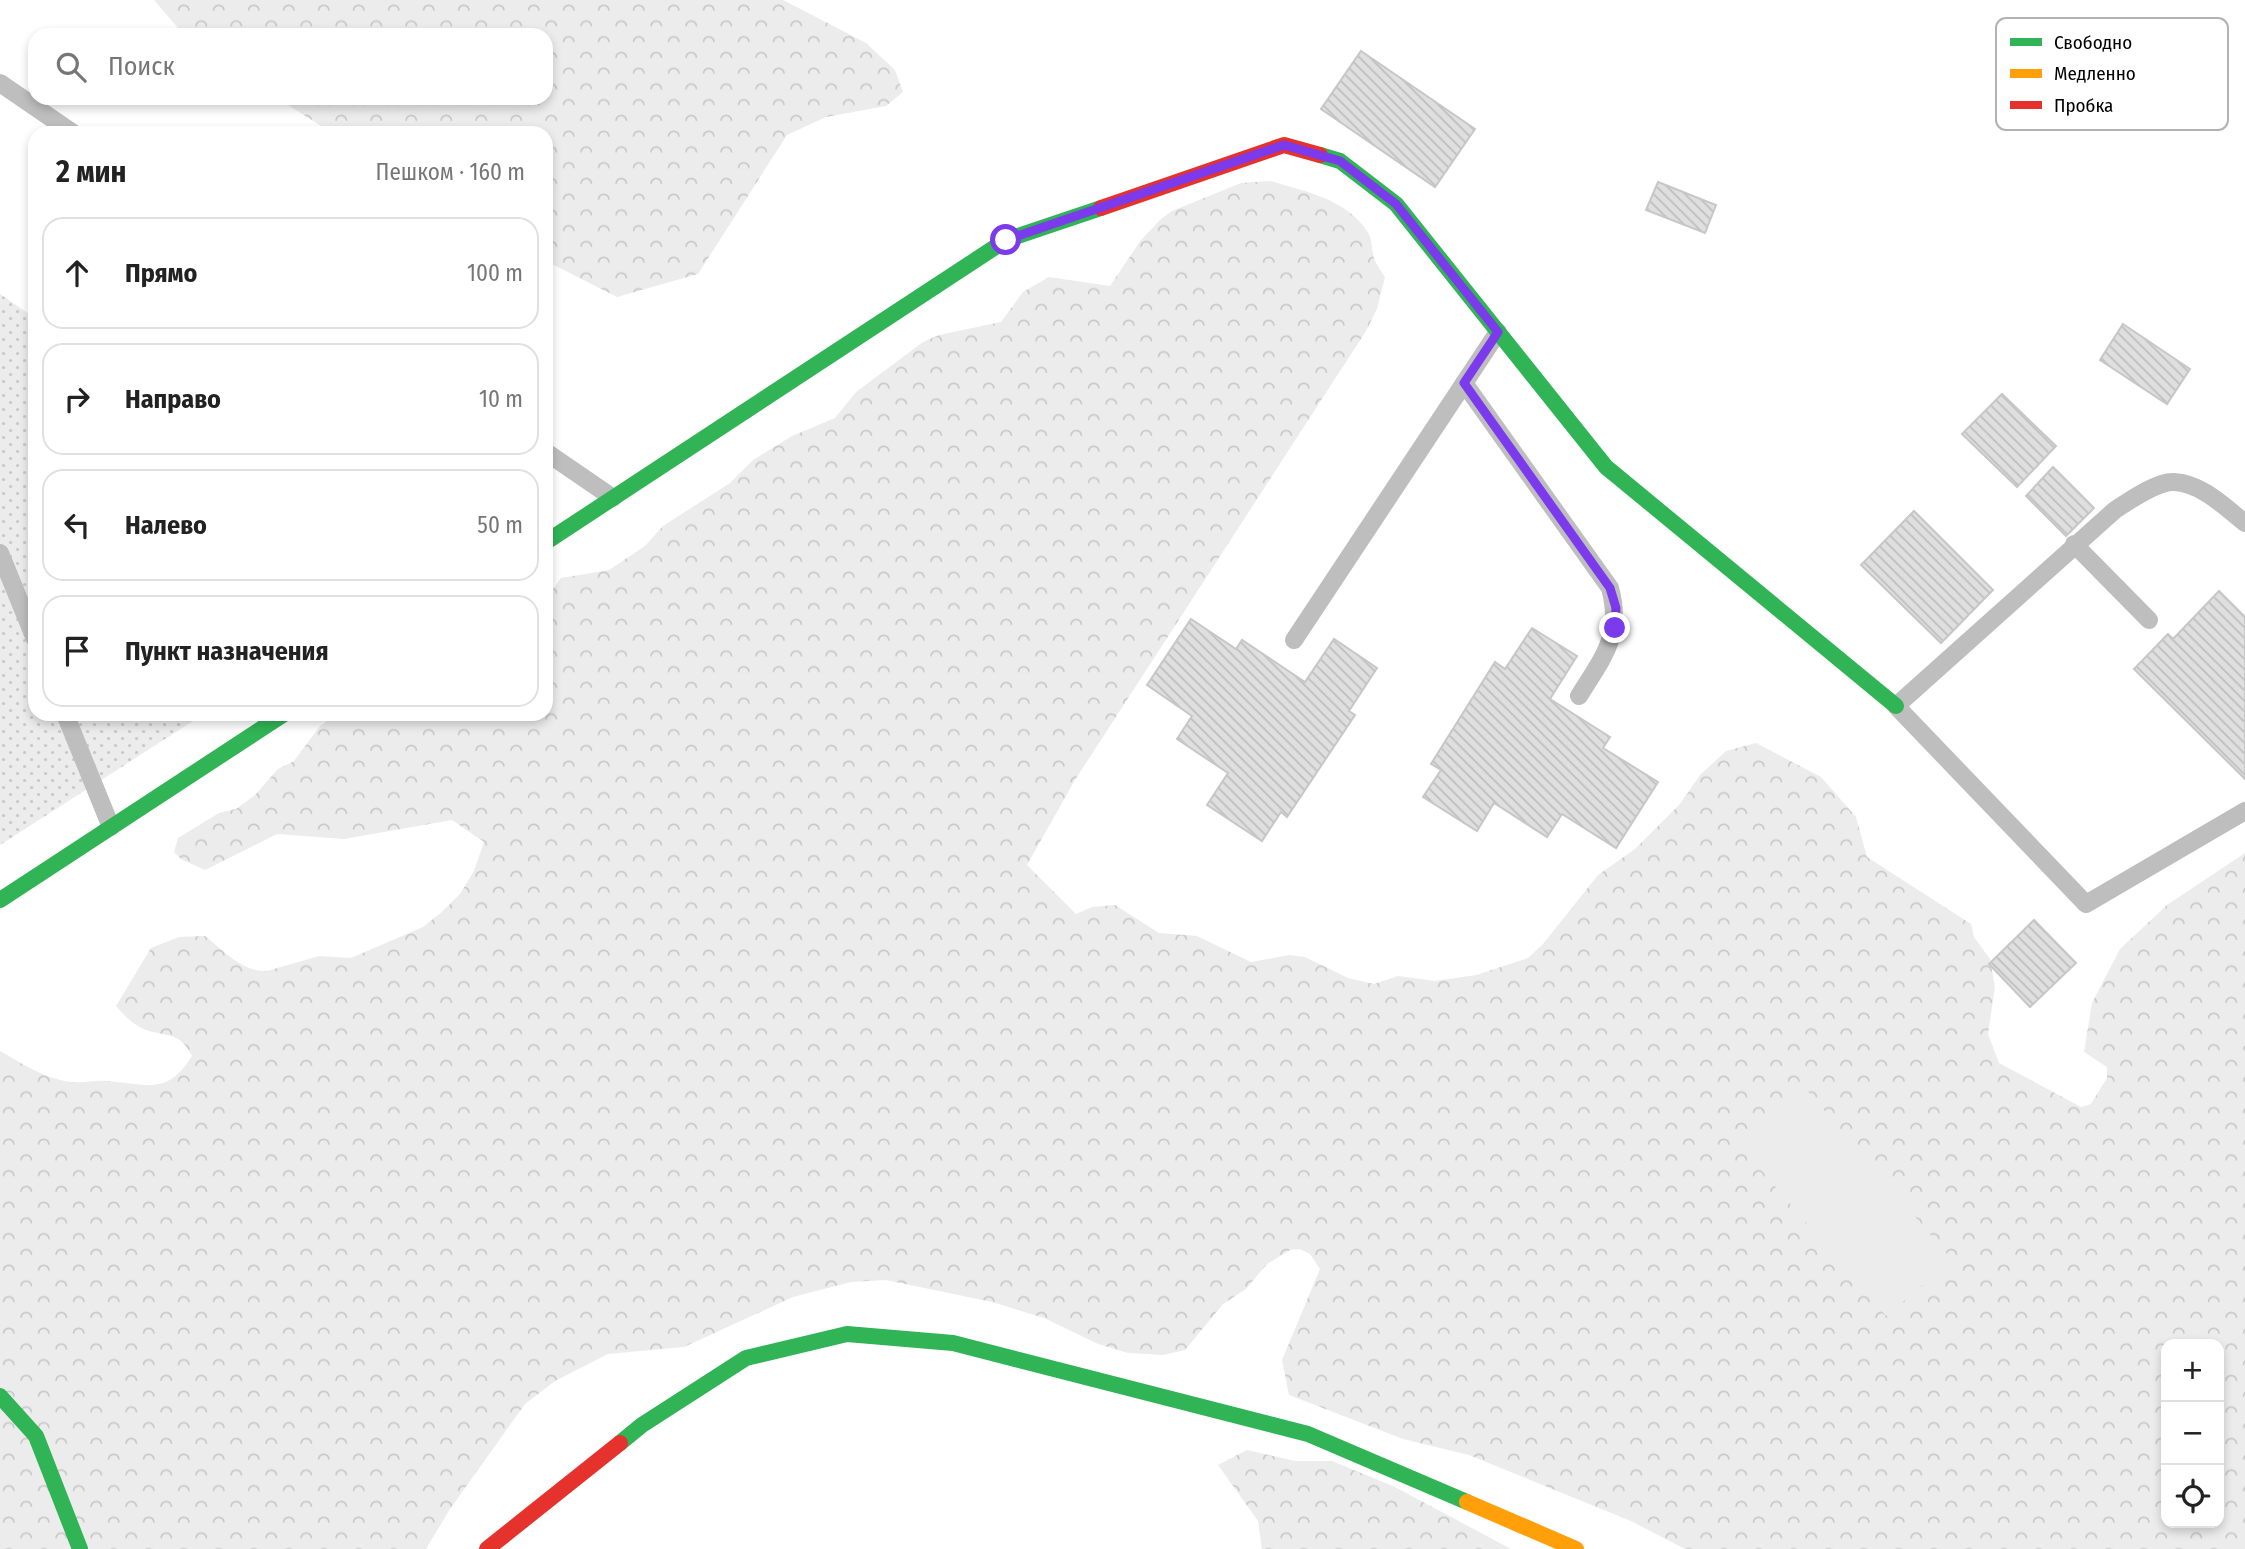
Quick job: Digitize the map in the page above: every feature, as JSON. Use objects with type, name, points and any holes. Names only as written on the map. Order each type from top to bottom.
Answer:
[{"type":"street","points":[[553,537],[1006,240],[1284,145],[1340,161],[1396,204],[1606,467],[1896,706]]},
{"type":"street","points":[[0,900],[273,721]]},
{"type":"street","points":[[486,1549],[642,1425],[746,1358],[847,1334],[953,1343],[1308,1434],[1576,1549]]},
{"type":"street","points":[[0,1396],[36,1436],[80,1549]]},
{"type":"lane","points":[[0,83],[28,102]]},
{"type":"lane","points":[[32,105],[63,126]]},
{"type":"lane","points":[[1294,640],[1498,332]]},
{"type":"lane","points":[[1464,383],[1610,588],[1616,608],[1615,628],[1604,655],[1579,696]]},
{"type":"lane","points":[[553,457],[613,498]]},
{"type":"lane","points":[[2245,523],[2207,492],[2173,481],[2146,491],[2115,510],[2074,544],[1896,706],[2086,904],[2245,811]]},
{"type":"lane","points":[[2074,544],[2149,620]]},
{"type":"lane","points":[[0,553],[28,622]]},
{"type":"lane","points":[[68,721],[111,827]]},
{"type":"green space","points":[[154,0],[783,0],[866,43],[895,70],[903,92],[886,106],[826,117],[787,135],[698,274],[617,297],[553,265],[553,126],[321,126],[288,105],[553,105],[553,28],[178,28]]},
{"type":"green space","points":[[1270,181],[1323,198],[1348,211],[1369,234],[1374,258],[1385,277],[1377,309],[1366,331],[1075,780],[1027,865],[1076,914],[1092,907],[1115,905],[1159,933],[1197,936],[1251,962],[1289,955],[1305,957],[1348,978],[1374,984],[1398,976],[1435,981],[1476,975],[1528,958],[1543,944],[1598,875],[1635,849],[1680,804],[1700,775],[1726,751],[1756,743],[1821,777],[1856,817],[1867,857],[1971,924],[1974,937],[1990,959],[1995,987],[1988,1034],[1999,1063],[2081,1107],[2091,1104],[2107,1078],[2107,1067],[2084,1052],[2092,1003],[2120,949],[2167,905],[2245,853],[2245,1549],[1685,1549],[1631,1521],[1469,1455],[1403,1439],[1289,1395],[1282,1360],[1320,1269],[1310,1254],[1300,1249],[1290,1250],[1267,1264],[1246,1289],[1223,1304],[1185,1350],[1163,1355],[1128,1353],[1098,1344],[1044,1318],[992,1302],[886,1280],[851,1282],[793,1297],[684,1347],[608,1354],[555,1381],[525,1404],[450,1509],[426,1549],[0,1549],[0,1051],[36,1071],[65,1081],[145,1085],[165,1082],[183,1069],[192,1056],[187,1048],[183,1042],[172,1036],[137,1026],[116,1006],[151,948],[179,937],[205,936],[241,964],[267,971],[319,956],[351,958],[423,927],[443,911],[460,894],[474,871],[484,842],[452,820],[344,839],[277,834],[205,870],[181,859],[174,852],[178,838],[219,813],[236,809],[255,795],[278,769],[294,761],[320,726],[327,721],[553,721],[553,589],[561,578],[609,570],[645,546],[663,526],[730,483],[753,460],[792,436],[835,418],[856,392],[923,342],[939,335],[1001,322],[1023,292],[1049,277],[1110,286],[1141,240],[1172,211],[1241,183]]},
{"type":"green space","points":[[0,294],[28,313],[28,721],[193,721],[0,845]]},
{"type":"green space","points":[[1805,1088],[1952,1260],[1886,1316],[1739,1144]]},
{"type":"green space","points":[[1247,1450],[1295,1461],[1332,1461],[1395,1487],[1511,1549],[1262,1549],[1258,1521],[1218,1465]]},
{"type":"building","points":[[1361,51],[1475,129],[1435,187],[1321,109]]},
{"type":"building","points":[[1658,182],[1716,205],[1705,233],[1646,210]]},
{"type":"building","points":[[2123,324],[2190,369],[2167,404],[2100,360]]},
{"type":"building","points":[[2002,394],[2056,446],[2017,487],[1962,434]]},
{"type":"building","points":[[2053,467],[2094,508],[2066,536],[2026,496]]},
{"type":"building","points":[[1914,511],[1993,590],[1941,643],[1861,565]]},
{"type":"building","points":[[2219,591],[2245,617],[2245,779],[2134,669],[2168,634],[2173,639]]},
{"type":"building","points":[[1191,619],[1236,649],[1242,640],[1305,682],[1334,639],[1377,668],[1349,711],[1355,715],[1287,817],[1281,812],[1262,841],[1207,805],[1228,773],[1177,739],[1192,716],[1147,685]]},
{"type":"building","points":[[1532,628],[1577,656],[1550,699],[1610,737],[1603,748],[1658,782],[1616,848],[1562,814],[1547,837],[1494,803],[1477,831],[1423,797],[1441,770],[1431,764],[1495,662],[1505,669]]},
{"type":"building","points":[[2034,920],[2076,963],[2030,1007],[1989,964]]},
{"type":"traffic: fast","points":[[1320,155],[1340,161],[1396,204],[1606,467],[1896,706]]},
{"type":"traffic: fast","points":[[553,537],[1006,240],[1101,208]]},
{"type":"traffic: fast","points":[[0,900],[273,721]]},
{"type":"traffic: fast","points":[[620,1443],[642,1425],[746,1358],[847,1334],[953,1343],[1308,1434],[1467,1502]]},
{"type":"traffic: fast","points":[[0,1396],[36,1436],[80,1549]]},
{"type":"traffic: slow","points":[[1467,1502],[1576,1549]]},
{"type":"traffic: jam","points":[[1101,208],[1284,145],[1320,155]]},
{"type":"traffic: jam","points":[[487,1549],[620,1443]]},
{"type":"route","points":[[1006,240],[1284,145],[1340,161],[1396,204],[1498,332],[1464,383],[1610,588],[1616,608],[1615,628]]}]
